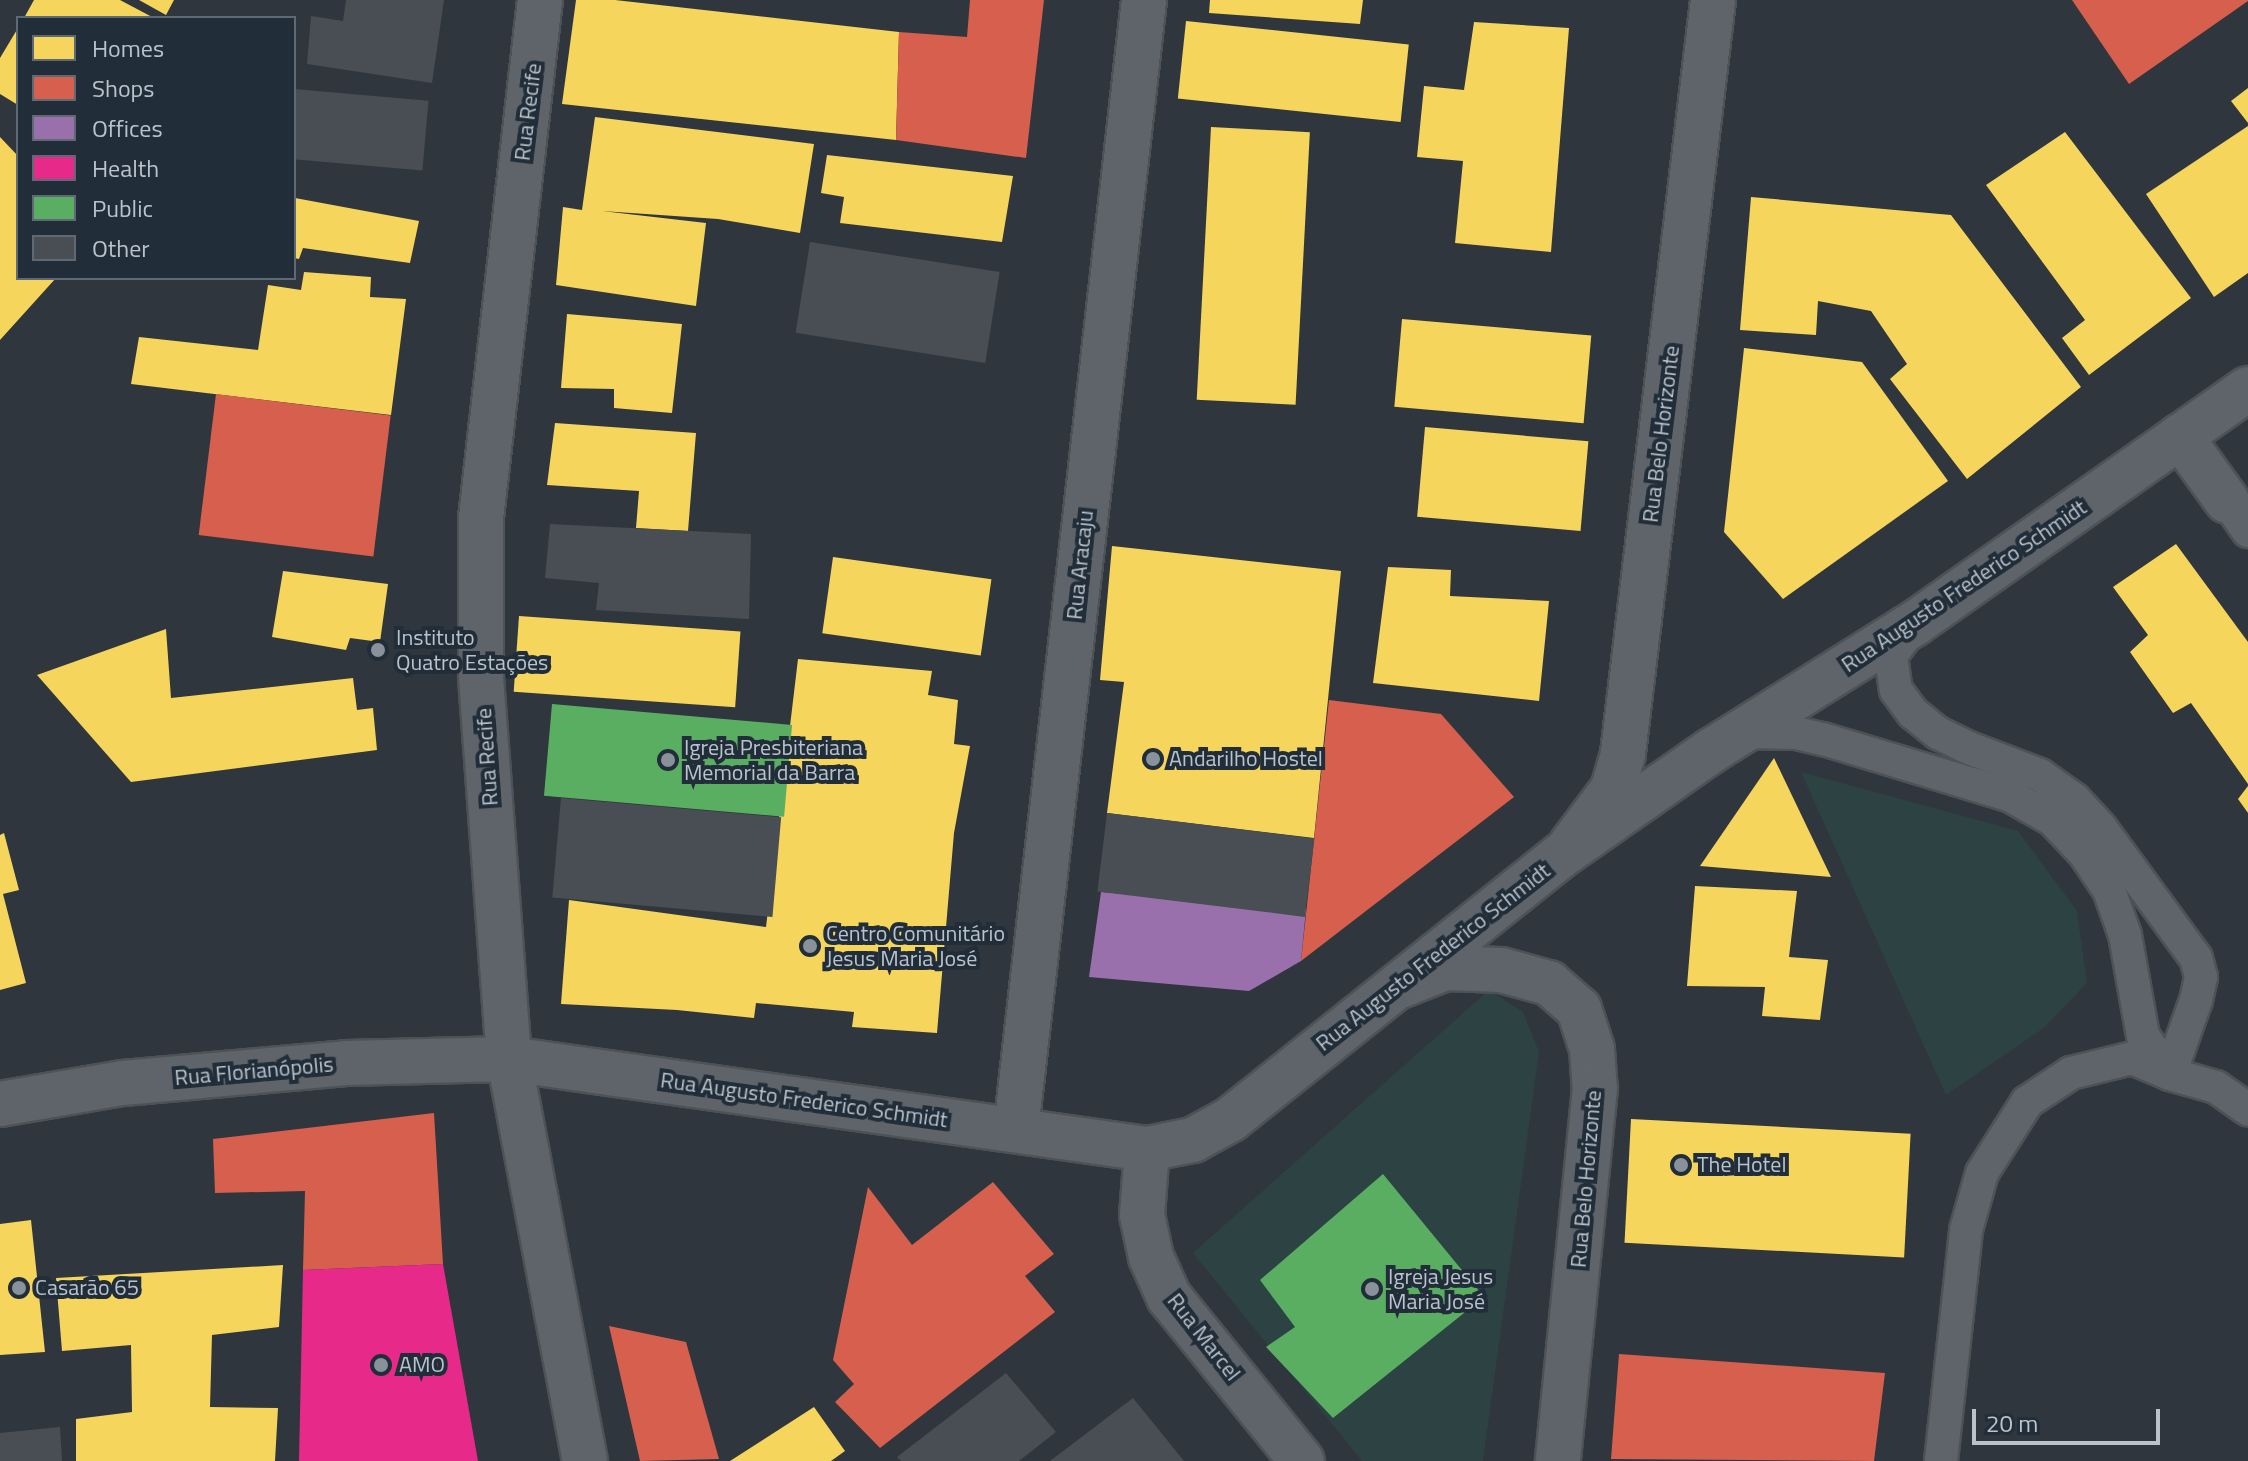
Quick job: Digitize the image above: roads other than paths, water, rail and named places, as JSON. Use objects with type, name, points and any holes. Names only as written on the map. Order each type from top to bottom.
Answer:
[{"type":"street","name":"Rua Recife","points":[[540,0],[481,518],[481,676],[509,1059],[585,1461]]},
{"type":"street","name":"Rua Aracaju","points":[[1016,1129],[1144,0]]},
{"type":"street","name":"Rua Belo Horizonte","points":[[1566,852],[1613,789],[1623,753],[1713,0]]},
{"type":"street","name":"Rua Augusto Frederico Schmidt","points":[[509,1059],[1147,1149],[1193,1140],[1231,1119],[1566,852],[1741,732],[1915,623],[2248,389]]},
{"type":"street","points":[[2180,436],[2238,516]]},
{"type":"street","name":"Rua Belo Horizonte","points":[[1388,991],[1446,968],[1501,970],[1549,983],[1579,1009],[1592,1049],[1595,1088],[1558,1461]]},
{"type":"street","name":"Rua Florianópolis","points":[[0,1104],[123,1083],[298,1067],[509,1059]]},
{"type":"street","name":"Rua Marcel","points":[[1147,1149],[1142,1215],[1151,1257],[1169,1297],[1302,1461]]},
{"type":"lane","points":[[1915,623],[1891,656],[1896,690],[1913,713],[1938,733],[2040,775],[2074,799],[2100,827],[2196,958],[2201,977],[2196,1000],[2170,1074]]},
{"type":"lane","points":[[1741,732],[1786,732],[1823,739],[2009,795],[2053,820],[2085,854],[2109,890],[2125,935],[2143,1036],[2170,1074]]},
{"type":"lane","points":[[1941,1461],[1966,1230],[1982,1173],[2027,1102],[2071,1073],[2132,1058],[2170,1074],[2216,1087],[2248,1109]]},
{"type":"place","name":"Instituto Quatro Estações","points":[[378,650]]},
{"type":"place","name":"Andarilho Hostel","points":[[1153,759]]},
{"type":"place","name":"Igreja Presbiteriana Memorial da Barra","points":[[668,760]]},
{"type":"place","name":"Centro Comunitário Jesus Maria José","points":[[810,946]]},
{"type":"place","name":"The Hotel","points":[[1681,1165]]},
{"type":"place","name":"Casarão 65","points":[[19,1288]]},
{"type":"place","name":"Igreja Jesus Maria José","points":[[1372,1289]]},
{"type":"place","name":"AMO","points":[[381,1365]]}]
